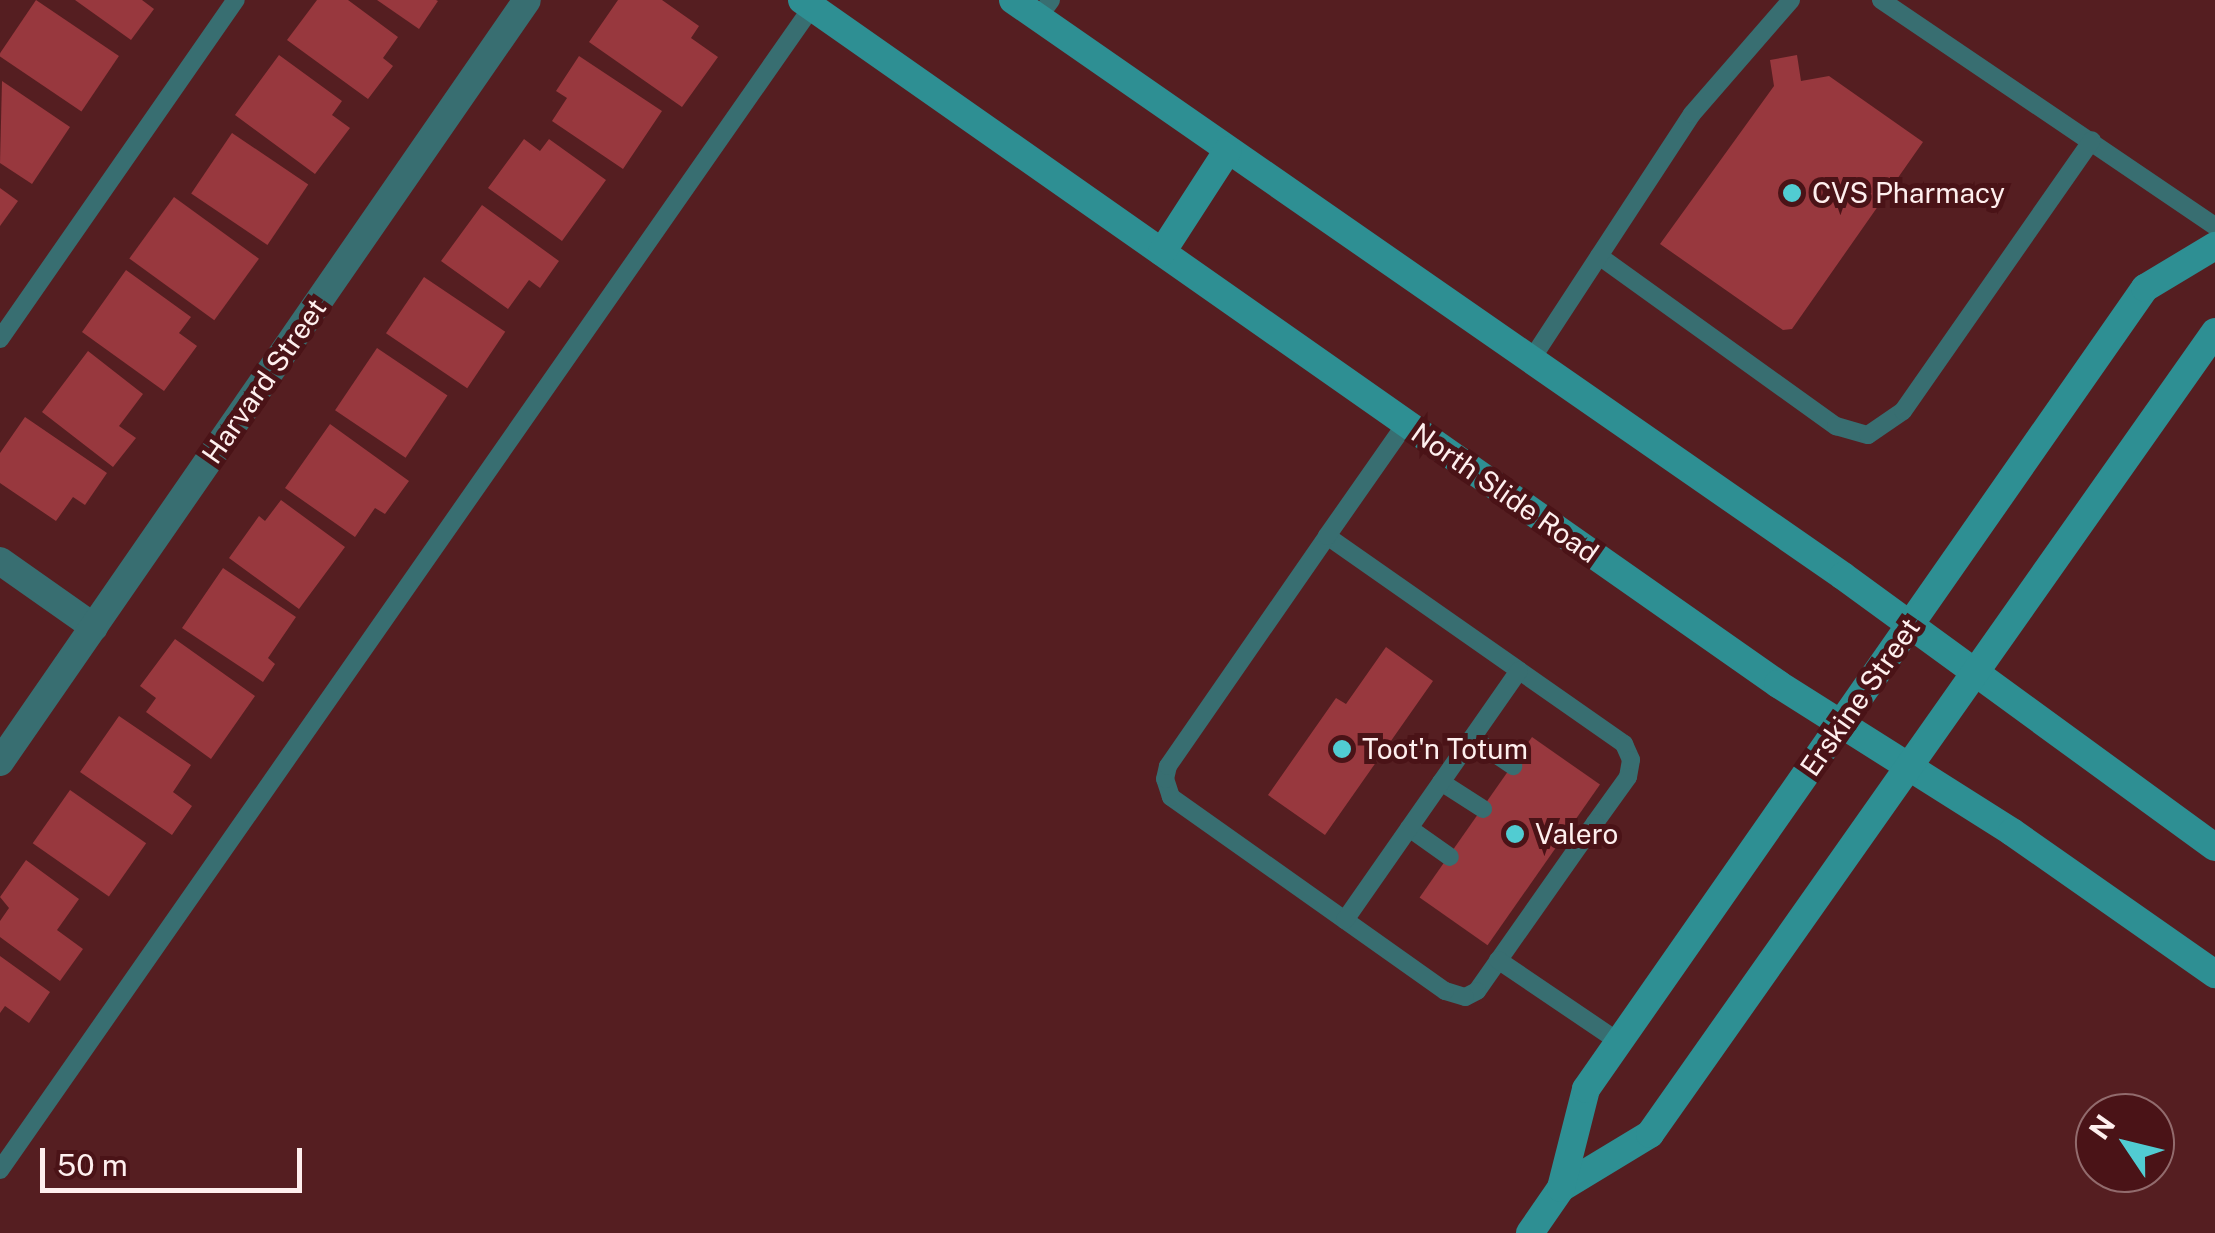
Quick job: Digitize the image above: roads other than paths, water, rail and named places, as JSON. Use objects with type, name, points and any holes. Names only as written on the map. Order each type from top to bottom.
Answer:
[{"type":"main road","points":[[1013,0],[1044,9],[1228,150],[1909,626],[2215,848]]},
{"type":"main road","name":"North Slide Road","points":[[807,3],[1841,724],[2215,974]]},
{"type":"main road","points":[[1162,252],[1228,150]]},
{"type":"main road","name":"Erskine Street","points":[[1530,1233],[1561,1188],[1586,1089],[2145,288],[2215,246]]},
{"type":"main road","name":"Erskine Street","points":[[1561,1188],[1650,1134],[2215,332]]},
{"type":"street","name":"Harvard Street","points":[[0,762],[527,0]]},
{"type":"street","points":[[0,561],[94,628]]},
{"type":"lane","points":[[0,338],[236,0]]},
{"type":"lane","points":[[1530,360],[1692,114],[1791,0]]},
{"type":"lane","points":[[1881,0],[2215,226]]},
{"type":"lane","points":[[0,1170],[807,3]]},
{"type":"lane","points":[[1599,256],[1836,426],[1868,435],[1904,411],[2092,140]]},
{"type":"lane","points":[[1327,536],[1624,744],[1631,760],[1628,777],[1588,817],[1525,908],[1498,960],[1477,990],[1464,996],[1445,991],[1171,797],[1166,779],[1327,536],[1406,423]]},
{"type":"lane","points":[[1345,920],[1519,671]]},
{"type":"lane","points":[[1472,738],[1512,766]]},
{"type":"lane","points":[[1442,782],[1483,809]]},
{"type":"lane","points":[[1410,828],[1450,856]]},
{"type":"lane","points":[[1498,960],[1619,1042]]},
{"type":"place","name":"CVS Pharmacy","points":[[1792,193]]},
{"type":"place","name":"Toot'n Totum","points":[[1342,749]]},
{"type":"place","name":"Valero","points":[[1515,834]]}]
